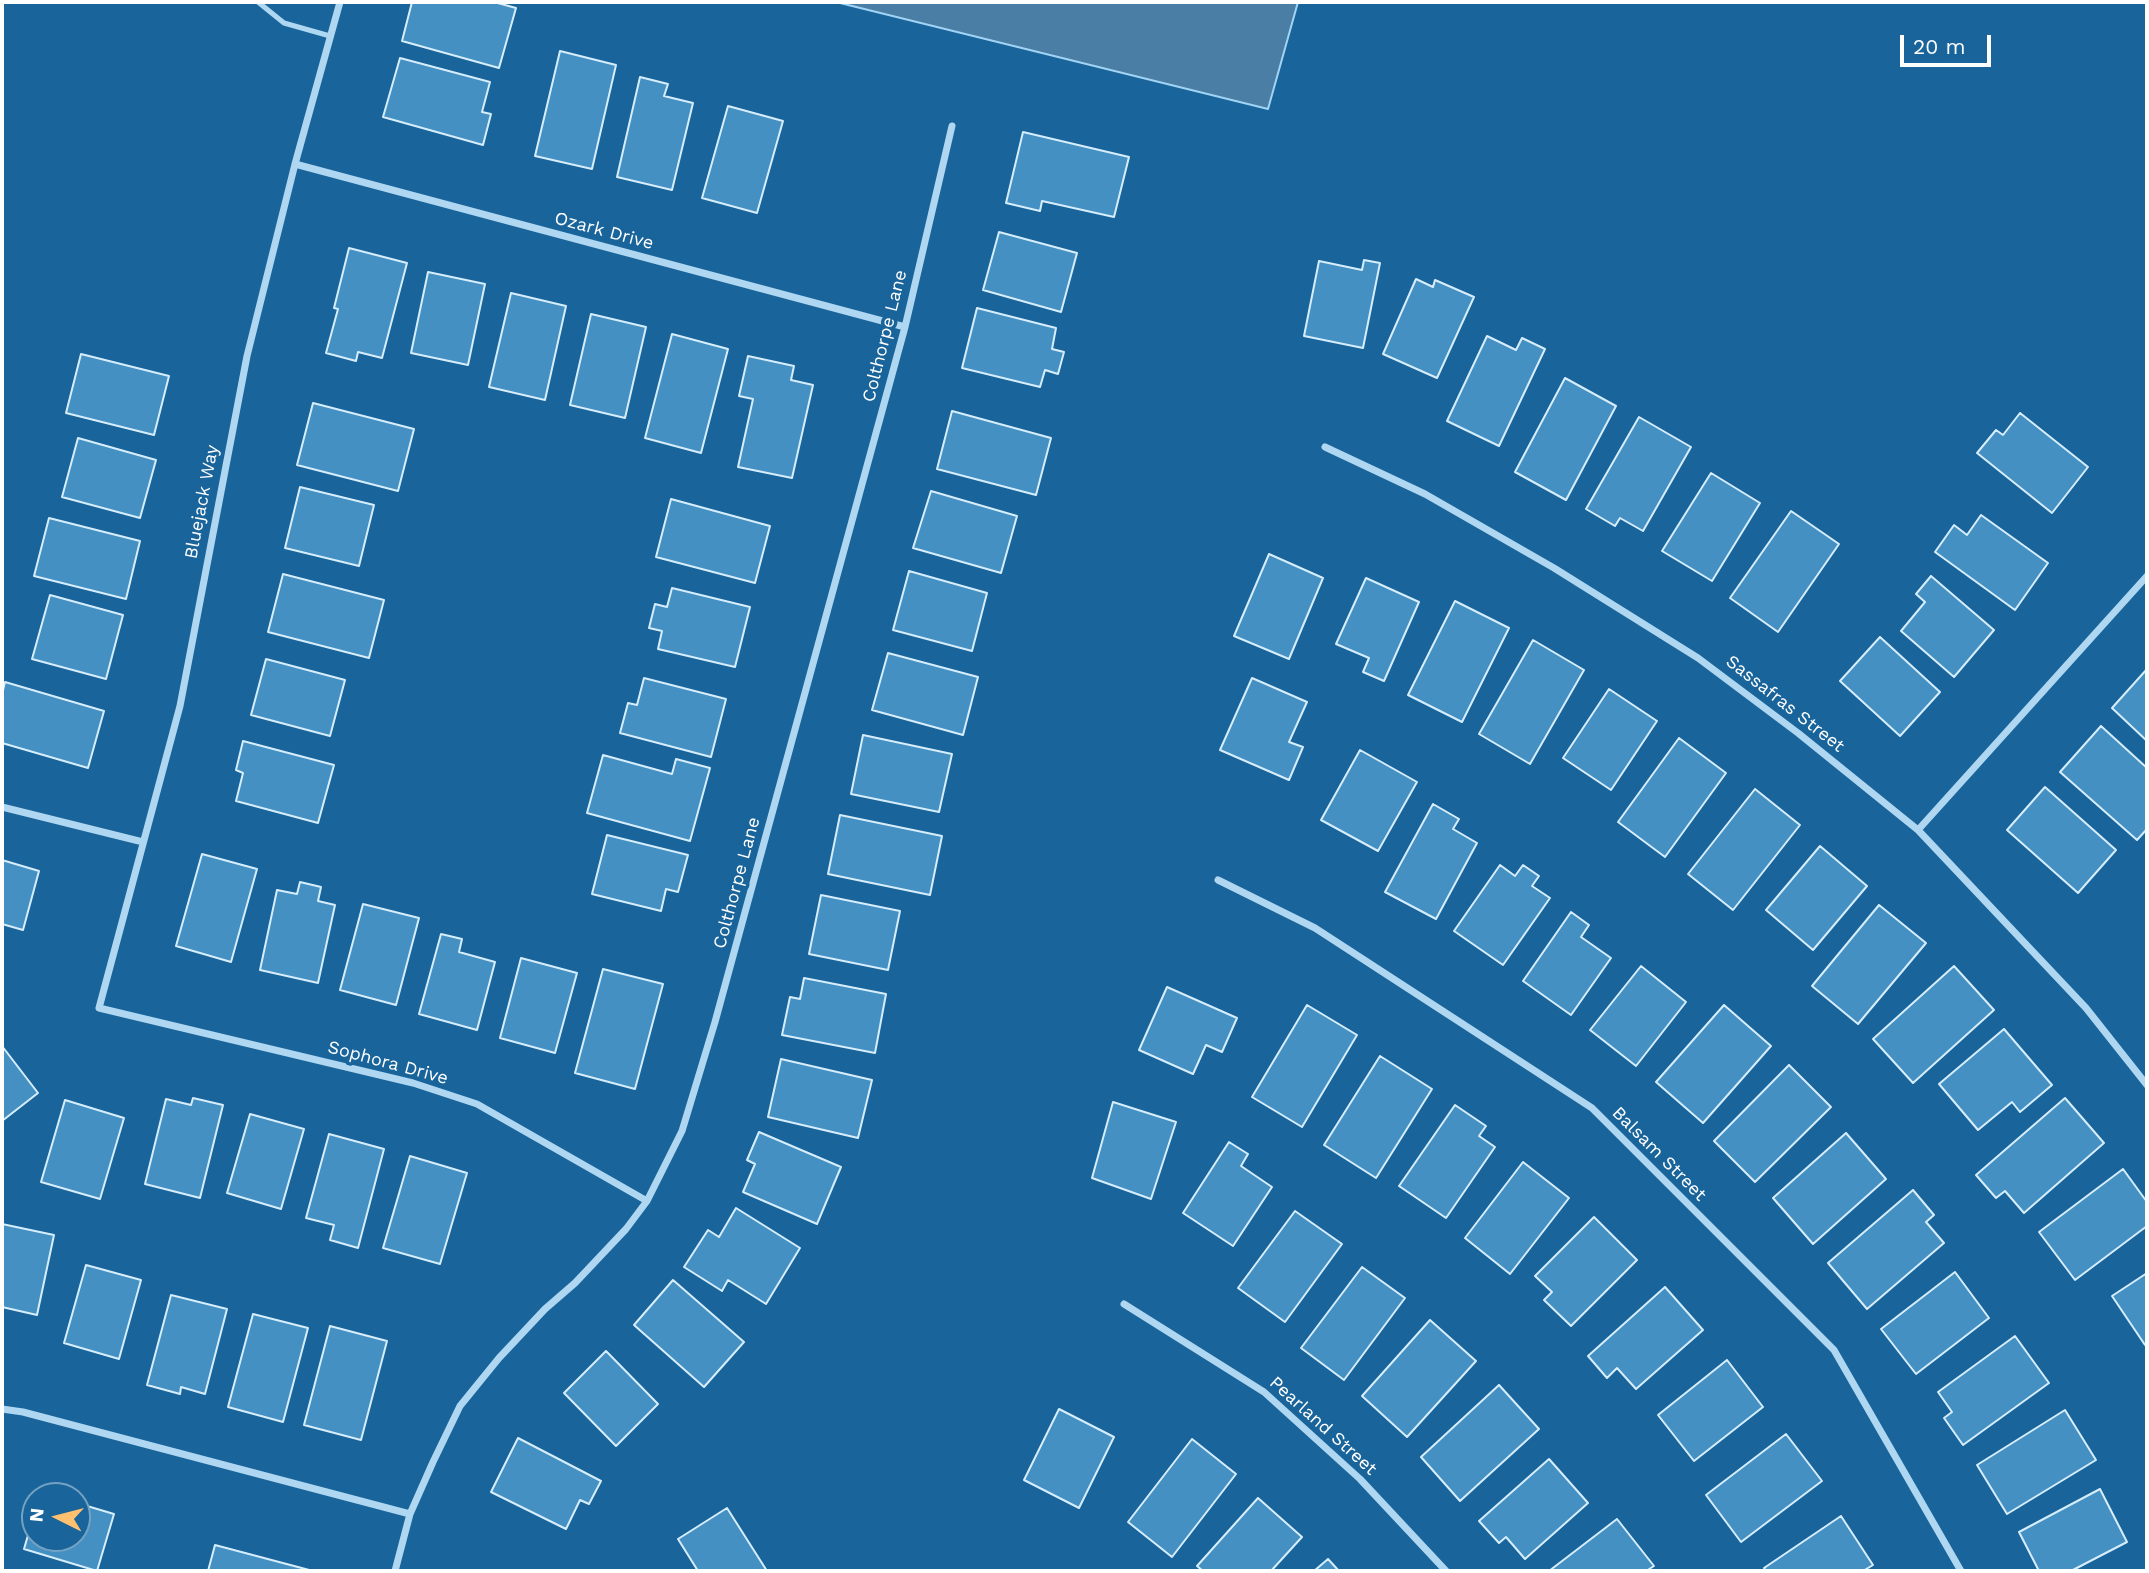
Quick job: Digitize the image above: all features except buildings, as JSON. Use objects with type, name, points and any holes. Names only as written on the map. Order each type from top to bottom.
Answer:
[{"type":"street","name":"Bluejack Way","points":[[99,1008],[180,706],[247,356],[295,164],[340,2]]},
{"type":"street","name":"Colthorpe Lane","points":[[395,1571],[410,1514],[460,1406],[499,1358],[626,1229],[647,1201],[682,1131],[715,1022],[905,327],[952,126]]},
{"type":"street","name":"Ozark Drive","points":[[295,164],[905,327]]},
{"type":"street","name":"Sassafras Street","points":[[1325,447],[1425,494],[1554,568],[1698,657],[1798,733],[1918,830],[2086,1008],[2147,1085]]},
{"type":"street","points":[[1918,830],[2147,576]]},
{"type":"street","points":[[2,807],[143,842]]},
{"type":"street","name":"Balsam Street","points":[[1218,880],[1315,928],[1591,1108],[1834,1350],[1961,1571]]},
{"type":"street","name":"Sophora Drive","points":[[99,1008],[413,1083],[477,1104],[647,1201]]},
{"type":"street","name":"Pearland Street","points":[[1124,1304],[1264,1392],[1360,1479],[1446,1571]]},
{"type":"street","points":[[2,1409],[23,1412],[410,1514]]},
{"type":"lane","points":[[258,2],[284,23],[330,36]]},
{"type":"water","points":[[836,2],[1298,2],[1268,109]]}]
